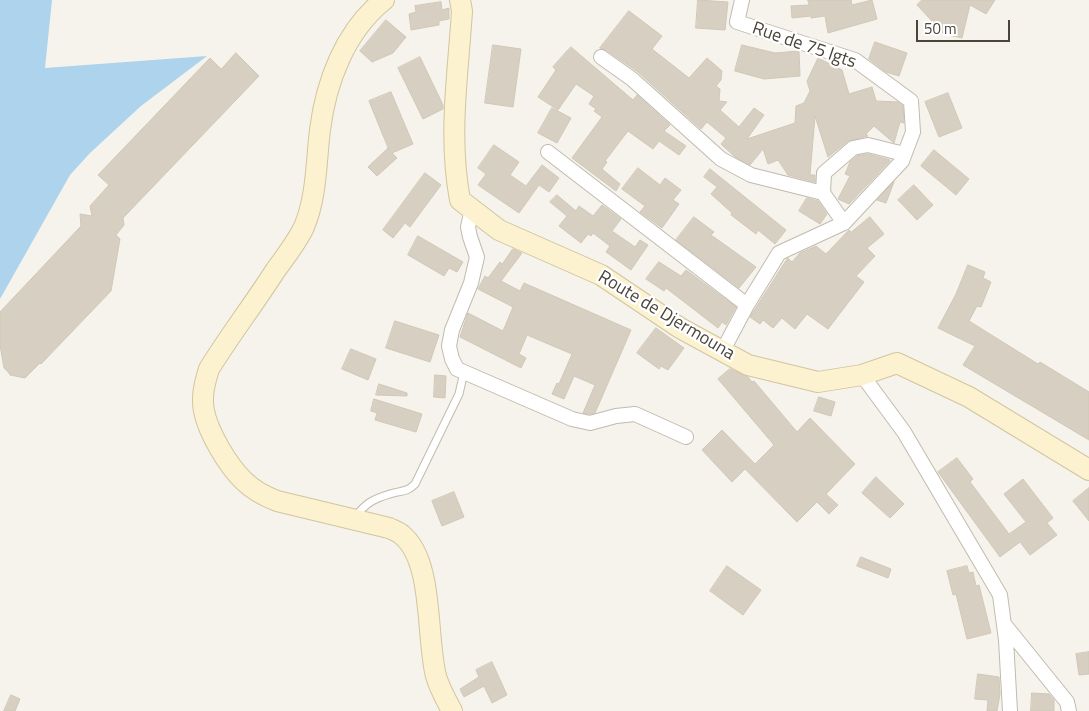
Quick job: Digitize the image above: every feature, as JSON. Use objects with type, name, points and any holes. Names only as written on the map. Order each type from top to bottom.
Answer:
[{"type":"street","points":[[384,0],[357,28],[339,59],[326,96],[311,206],[304,226],[209,369],[203,387],[203,410],[210,430],[230,464],[244,481],[261,495],[277,501],[389,528],[402,535],[414,548],[425,586],[429,635],[436,676],[452,711]]},
{"type":"street","name":"Route de Djermouna","points":[[460,0],[462,10],[454,119],[455,171],[460,200],[499,230],[601,275],[680,328],[748,365],[818,382],[862,375],[897,363],[969,397],[1089,470]]},
{"type":"street","name":"Rue de 75 lgts","points":[[722,352],[747,305],[779,253],[844,223],[902,161],[913,132],[911,101],[855,60],[737,22],[742,0]]},
{"type":"street","points":[[601,58],[632,79],[721,159],[751,175],[824,193]]},
{"type":"street","points":[[844,223],[824,193],[824,173],[853,148],[868,145],[904,154]]},
{"type":"street","points":[[548,152],[747,305]]},
{"type":"street","points":[[472,209],[468,227],[477,257],[471,283],[452,330],[449,346],[457,369],[572,419],[590,423],[616,416],[635,414],[686,437]]},
{"type":"street","points":[[862,375],[904,432],[1000,595],[1006,640],[1010,711]]},
{"type":"street","points":[[1004,624],[1067,702],[1068,711]]},
{"type":"lane","points":[[354,520],[366,504],[391,493],[409,490],[415,484],[459,394],[464,372]]},
{"type":"water","points":[[0,0],[52,0],[45,68],[207,56],[141,106],[90,153],[70,175],[0,299]]},
{"type":"building","points":[[698,0],[728,2],[725,30],[696,28]]},
{"type":"building","points":[[808,0],[851,0],[852,5],[872,0],[877,19],[828,33],[825,16],[792,18],[791,6],[809,5]]},
{"type":"building","points":[[922,0],[995,0],[986,14],[970,5],[962,38],[944,34],[917,5]]},
{"type":"building","points":[[441,2],[442,10],[449,8],[449,19],[439,21],[439,25],[411,30],[409,14],[416,12],[415,6]]},
{"type":"building","points":[[629,11],[662,36],[652,49],[689,78],[707,58],[722,71],[721,80],[716,86],[720,89],[719,101],[727,102],[720,110],[739,127],[754,108],[764,115],[747,139],[795,123],[796,106],[804,103],[810,91],[807,81],[818,58],[842,70],[849,94],[872,87],[876,101],[898,102],[903,106],[904,123],[900,122],[894,143],[874,126],[866,134],[868,136],[848,141],[828,157],[815,116],[810,175],[815,175],[815,182],[788,175],[778,160],[768,164],[763,149],[750,165],[735,157],[721,144],[726,138],[707,122],[701,129],[638,72],[606,50],[600,48]]},
{"type":"building","points":[[386,20],[406,37],[393,53],[372,62],[360,51]]},
{"type":"building","points":[[875,42],[907,53],[899,76],[886,72],[869,59]]},
{"type":"building","points":[[493,45],[521,49],[513,107],[485,103]]},
{"type":"building","points":[[742,45],[775,53],[799,51],[800,76],[764,79],[735,71]]},
{"type":"building","points":[[571,47],[633,100],[637,95],[670,125],[664,131],[686,146],[679,155],[659,141],[653,149],[628,131],[605,161],[607,162],[602,169],[620,184],[616,191],[572,158],[602,117],[589,104],[594,96],[576,84],[558,110],[538,97],[556,70],[553,67]]},
{"type":"building","points":[[236,53],[259,76],[123,218],[124,225],[116,235],[120,239],[111,291],[41,364],[25,378],[10,375],[4,368],[0,345],[0,312],[81,226],[80,214],[92,216],[90,206],[109,185],[98,175],[210,58],[221,69]]},
{"type":"building","points":[[420,57],[443,105],[443,109],[423,119],[398,68]]},
{"type":"building","points":[[391,92],[413,144],[392,153],[397,158],[377,176],[368,167],[388,148],[389,150],[369,101]]},
{"type":"building","points":[[948,93],[962,128],[939,137],[925,102]]},
{"type":"building","points":[[552,108],[571,118],[557,143],[538,133]]},
{"type":"building","points":[[494,145],[519,162],[510,175],[526,186],[542,165],[559,178],[549,192],[539,185],[519,213],[478,185],[486,174],[478,168]]},
{"type":"building","points":[[934,150],[969,179],[956,195],[921,166]]},
{"type":"building","points":[[868,154],[890,160],[849,204],[838,199],[850,176],[845,174],[850,162],[857,156]]},
{"type":"building","points":[[638,168],[660,185],[665,178],[681,190],[673,200],[679,204],[662,228],[640,212],[645,206],[622,189]]},
{"type":"building","points":[[710,169],[786,230],[775,244],[758,230],[756,234],[731,215],[732,213],[711,194],[717,187],[704,177]]},
{"type":"building","points":[[425,173],[441,185],[410,227],[405,223],[393,238],[383,230]]},
{"type":"building","points":[[894,182],[886,203],[877,200]]},
{"type":"building","points":[[914,185],[933,205],[917,220],[898,200]]},
{"type":"building","points":[[557,195],[576,211],[579,206],[593,216],[602,205],[621,219],[612,231],[635,247],[640,240],[648,245],[631,270],[606,252],[610,246],[593,233],[591,236],[588,234],[581,243],[559,226],[567,216],[550,202]]},
{"type":"building","points":[[807,198],[818,201],[827,214],[820,224],[799,211]]},
{"type":"building","points":[[694,217],[714,232],[711,235],[756,267],[739,288],[676,240]]},
{"type":"building","points":[[870,217],[884,234],[867,248],[875,256],[856,276],[864,282],[828,329],[807,314],[795,329],[782,318],[773,328],[763,320],[760,324],[750,317],[788,258],[792,262],[800,253],[816,246],[826,254],[849,230],[851,232]]},
{"type":"building","points":[[418,236],[463,262],[457,272],[449,268],[444,276],[408,255]]},
{"type":"building","points":[[513,249],[522,253],[501,281],[520,291],[524,283],[631,330],[595,413],[583,413],[595,385],[574,376],[564,399],[552,394],[557,383],[559,384],[572,354],[527,335],[519,354],[526,358],[521,368],[460,337],[468,313],[503,331],[513,307],[478,289],[485,276],[488,278]]},
{"type":"building","points":[[659,262],[681,276],[686,270],[736,307],[726,325],[722,322],[718,328],[666,288],[664,291],[646,279]]},
{"type":"building","points":[[968,265],[985,272],[983,278],[991,282],[981,307],[977,306],[969,321],[1038,364],[1040,362],[1089,392],[1089,440],[963,365],[975,346],[938,328],[956,294]]},
{"type":"building","points":[[395,321],[439,335],[430,362],[386,348]]},
{"type":"building","points":[[656,328],[684,348],[668,370],[661,366],[659,369],[637,353]]},
{"type":"building","points":[[351,349],[376,359],[368,380],[342,369]]},
{"type":"building","points":[[730,369],[748,377],[752,382],[754,381],[797,432],[810,418],[855,464],[826,494],[838,505],[829,514],[817,502],[797,522],[745,469],[732,482],[702,450],[722,430],[755,464],[774,445],[718,379]]},
{"type":"building","points":[[435,375],[446,376],[445,398],[434,397]]},
{"type":"building","points":[[379,384],[407,393],[407,396],[376,395]]},
{"type":"building","points":[[819,397],[835,402],[831,416],[814,411]]},
{"type":"building","points":[[374,399],[422,414],[416,432],[375,420],[377,413],[371,411]]},
{"type":"building","points":[[957,458],[973,479],[970,482],[1009,534],[1026,522],[1004,494],[1023,479],[1053,518],[1047,523],[1057,535],[1030,555],[1020,542],[1000,557],[938,472]]},
{"type":"building","points":[[876,477],[904,504],[890,518],[862,493]]},
{"type":"building","points":[[1089,488],[1089,521],[1073,501]]},
{"type":"building","points":[[454,492],[464,517],[442,526],[432,501]]},
{"type":"building","points":[[861,557],[891,569],[888,578],[857,566]]},
{"type":"building","points":[[727,566],[761,590],[743,615],[710,591]]},
{"type":"building","points":[[967,566],[969,573],[973,572],[976,586],[979,585],[991,633],[967,639],[956,594],[953,595],[947,571]]},
{"type":"building","points":[[1089,652],[1089,674],[1079,675],[1076,654]]},
{"type":"building","points":[[492,662],[507,695],[492,703],[484,686],[464,697],[460,689],[479,677],[476,670]]},
{"type":"building","points":[[978,674],[999,677],[1000,694],[997,711],[987,711],[988,700],[975,699]]},
{"type":"building","points":[[1032,693],[1049,694],[1054,700],[1054,711],[1031,711]]},
{"type":"building","points":[[11,695],[20,699],[15,711],[4,711]]}]
